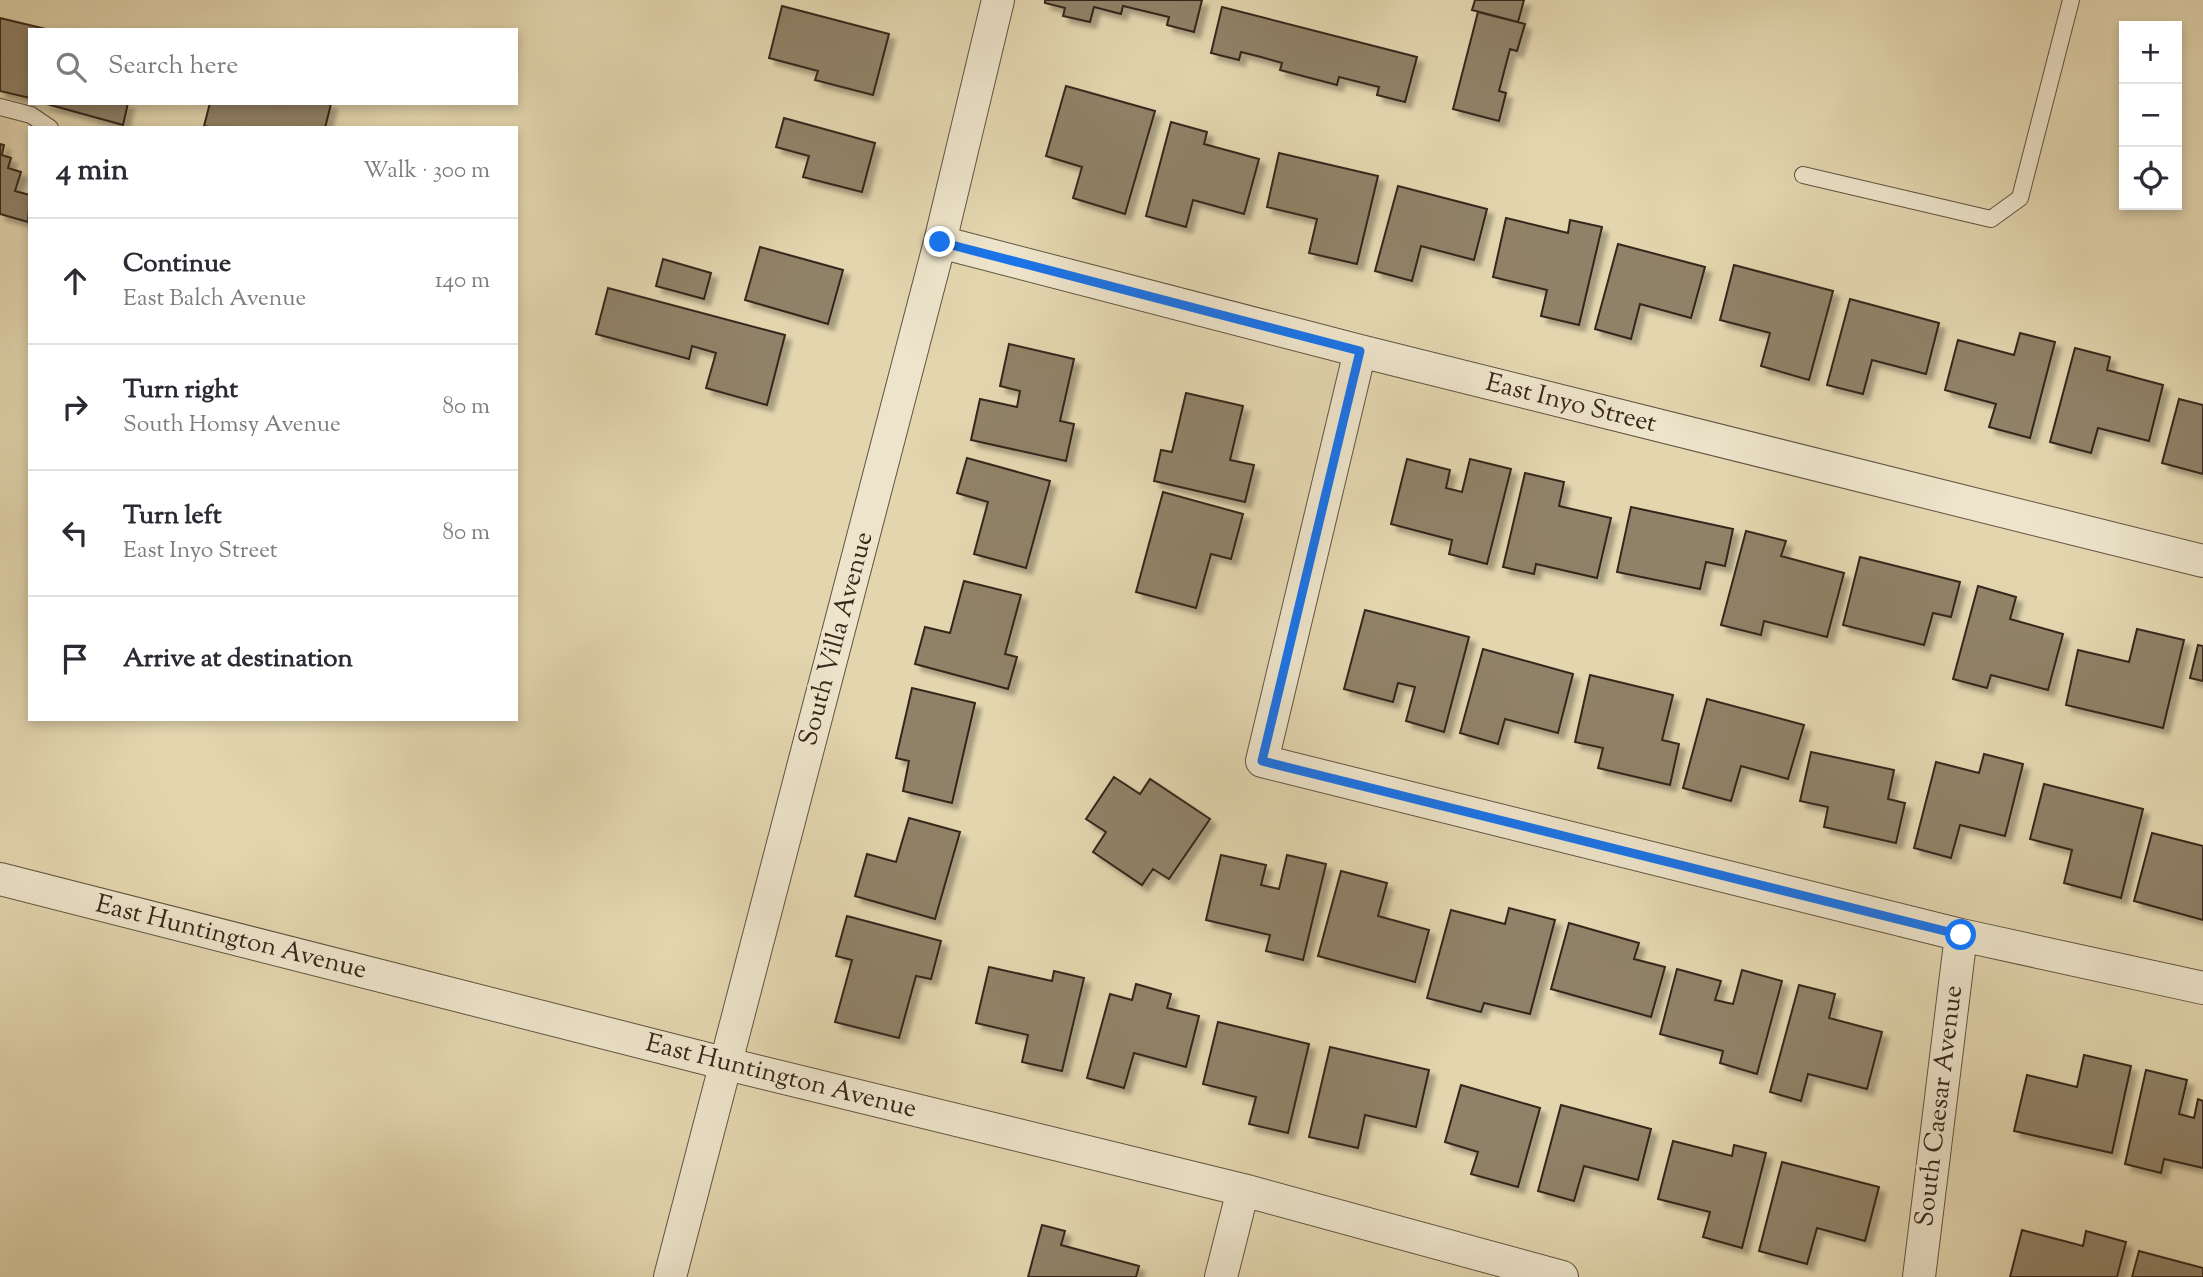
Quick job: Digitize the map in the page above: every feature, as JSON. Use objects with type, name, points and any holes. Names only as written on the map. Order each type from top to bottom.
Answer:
[{"type":"street","name":"South Villa Avenue","points":[[670,1277],[940,242],[998,0]]},
{"type":"street","name":"East Inyo Street","points":[[940,242],[1360,351],[2203,561]]},
{"type":"street","points":[[1360,351],[1262,761],[1961,935],[2203,988]]},
{"type":"street","name":"East Huntington Avenue","points":[[0,879],[727,1064],[1243,1190],[1562,1277]]},
{"type":"street","name":"South Caesar Avenue","points":[[1919,1277],[1961,935]]},
{"type":"street","points":[[1221,1277],[1243,1190]]},
{"type":"lane","points":[[1803,175],[1992,219],[2020,198],[2071,0]]},
{"type":"lane","points":[[0,107],[31,115],[47,126]]},
{"type":"building","points":[[1045,0],[1202,0],[1194,32],[1167,25],[1169,17],[1123,6],[1121,14],[1094,7],[1090,22],[1063,16],[1065,8],[1045,3]]},
{"type":"building","points":[[1475,0],[1524,0],[1518,22],[1472,10]]},
{"type":"building","points":[[782,6],[889,34],[873,95],[815,80],[818,71],[769,58]]},
{"type":"building","points":[[1222,7],[1417,57],[1405,102],[1377,95],[1379,87],[1339,77],[1337,85],[1280,70],[1282,63],[1261,57],[1241,52],[1239,60],[1211,53]]},
{"type":"building","points":[[1478,12],[1525,24],[1517,51],[1510,49],[1499,91],[1506,93],[1499,121],[1453,109]]},
{"type":"building","points":[[0,18],[42,28],[28,28],[28,98],[0,91]]},
{"type":"building","points":[[1066,86],[1155,111],[1125,214],[1073,198],[1082,167],[1046,156]]},
{"type":"building","points":[[50,105],[128,105],[123,125]]},
{"type":"building","points":[[209,105],[331,105],[326,126],[204,126]]},
{"type":"building","points":[[784,118],[875,143],[862,192],[803,177],[809,156],[776,147]]},
{"type":"building","points":[[1171,122],[1207,132],[1204,144],[1259,159],[1244,214],[1193,200],[1186,227],[1146,216]]},
{"type":"building","points":[[0,144],[4,145],[2,155],[11,158],[8,168],[21,172],[15,191],[28,194],[28,222],[0,214]]},
{"type":"building","points":[[1279,153],[1378,176],[1357,264],[1309,253],[1317,219],[1267,207]]},
{"type":"building","points":[[1398,186],[1487,209],[1474,260],[1421,246],[1412,281],[1375,271]]},
{"type":"building","points":[[1506,218],[1568,233],[1570,220],[1602,227],[1579,325],[1541,316],[1547,290],[1493,277]]},
{"type":"building","points":[[1618,244],[1705,267],[1691,318],[1640,304],[1631,339],[1595,329]]},
{"type":"building","points":[[760,247],[843,270],[828,324],[745,300]]},
{"type":"building","points":[[663,259],[711,273],[704,299],[656,286]]},
{"type":"building","points":[[1734,265],[1833,291],[1809,380],[1761,366],[1770,333],[1720,320]]},
{"type":"building","points":[[608,288],[785,335],[767,405],[706,388],[716,353],[692,346],[689,359],[596,334]]},
{"type":"building","points":[[1850,299],[1939,323],[1926,374],[1872,360],[1863,394],[1827,385]]},
{"type":"building","points":[[2020,333],[2055,342],[2030,438],[1989,427],[1996,404],[1945,390],[1958,340],[2014,355]]},
{"type":"building","points":[[1009,344],[1074,359],[1060,421],[1074,424],[1066,461],[971,440],[980,399],[1017,407],[1020,391],[1000,386]]},
{"type":"building","points":[[2075,348],[2110,357],[2107,370],[2163,385],[2149,441],[2098,428],[2091,453],[2050,442]]},
{"type":"building","points":[[1186,393],[1243,406],[1230,460],[1254,465],[1245,502],[1154,481],[1161,450],[1172,452]]},
{"type":"building","points":[[2179,399],[2203,405],[2203,474],[2162,463]]},
{"type":"building","points":[[967,458],[1050,481],[1026,568],[974,554],[988,502],[957,493]]},
{"type":"building","points":[[1407,459],[1450,470],[1446,488],[1462,492],[1470,459],[1511,469],[1487,564],[1449,554],[1452,540],[1391,524]]},
{"type":"building","points":[[1525,473],[1564,482],[1559,506],[1611,518],[1597,578],[1536,564],[1534,574],[1503,567]]},
{"type":"building","points":[[1163,492],[1243,514],[1231,559],[1211,554],[1196,608],[1136,592]]},
{"type":"building","points":[[1631,507],[1733,529],[1725,566],[1706,562],[1700,589],[1617,572]]},
{"type":"building","points":[[1746,531],[1786,541],[1781,556],[1844,573],[1827,637],[1764,621],[1761,635],[1721,625]]},
{"type":"building","points":[[1860,557],[1960,582],[1951,617],[1933,613],[1924,645],[1843,625]]},
{"type":"building","points":[[964,581],[1021,595],[1005,654],[1017,657],[1008,689],[915,664],[925,627],[950,633]]},
{"type":"building","points":[[1978,586],[2016,597],[2010,619],[2063,634],[2048,690],[1991,675],[1987,688],[1953,679]]},
{"type":"building","points":[[1365,610],[1469,637],[1444,732],[1406,721],[1415,687],[1398,683],[1393,702],[1344,689]]},
{"type":"building","points":[[2137,629],[2184,640],[2163,728],[2066,705],[2078,650],[2129,662]]},
{"type":"building","points":[[2198,645],[2203,646],[2203,681],[2190,678]]},
{"type":"building","points":[[1483,649],[1573,674],[1558,733],[1505,719],[1498,744],[1460,733]]},
{"type":"building","points":[[1590,675],[1673,695],[1662,740],[1679,744],[1670,785],[1598,768],[1603,748],[1575,742]]},
{"type":"building","points":[[912,688],[975,703],[952,803],[903,791],[909,761],[896,758]]},
{"type":"building","points":[[1707,699],[1804,725],[1788,779],[1741,766],[1731,801],[1683,788]]},
{"type":"building","points":[[1811,752],[1894,770],[1888,799],[1905,803],[1896,843],[1824,827],[1828,807],[1800,801]]},
{"type":"building","points":[[1984,754],[2023,764],[2005,836],[1960,825],[1951,858],[1914,848],[1936,762],[1979,773]]},
{"type":"building","points":[[1114,777],[1140,794],[1150,779],[1210,819],[1169,879],[1153,869],[1142,885],[1093,852],[1106,832],[1086,819]]},
{"type":"building","points":[[2044,784],[2143,809],[2121,898],[2064,883],[2072,850],[2030,839]]},
{"type":"building","points":[[909,818],[960,832],[935,919],[855,896],[867,854],[896,862]]},
{"type":"building","points":[[2152,833],[2203,846],[2203,920],[2134,901]]},
{"type":"building","points":[[1221,855],[1266,865],[1261,885],[1279,889],[1287,855],[1326,864],[1303,960],[1266,951],[1270,935],[1206,920]]},
{"type":"building","points":[[1341,871],[1387,883],[1378,916],[1429,930],[1415,982],[1318,956]]},
{"type":"building","points":[[1509,908],[1555,920],[1530,1014],[1484,1003],[1481,1012],[1427,998],[1451,910],[1505,924]]},
{"type":"building","points":[[847,916],[941,941],[931,979],[916,976],[899,1038],[835,1022],[852,960],[836,956]]},
{"type":"building","points":[[1569,923],[1639,943],[1634,959],[1665,967],[1651,1017],[1551,989]]},
{"type":"building","points":[[989,967],[1052,981],[1054,971],[1084,978],[1062,1071],[1022,1062],[1028,1035],[976,1023]]},
{"type":"building","points":[[1677,969],[1721,981],[1715,1000],[1733,1004],[1742,970],[1782,981],[1757,1074],[1720,1063],[1723,1051],[1660,1034]]},
{"type":"building","points":[[1136,984],[1171,994],[1167,1008],[1199,1016],[1186,1067],[1134,1053],[1124,1088],[1087,1078],[1110,994],[1132,1000]]},
{"type":"building","points":[[1799,985],[1835,994],[1829,1018],[1882,1032],[1867,1089],[1808,1074],[1801,1101],[1770,1092]]},
{"type":"building","points":[[1218,1022],[1309,1044],[1288,1133],[1249,1124],[1256,1097],[1203,1084]]},
{"type":"building","points":[[1330,1047],[1429,1070],[1416,1127],[1365,1115],[1358,1148],[1309,1137]]},
{"type":"building","points":[[2084,1055],[2131,1066],[2112,1153],[2014,1131],[2027,1075],[2077,1087]]},
{"type":"building","points":[[2146,1070],[2187,1080],[2179,1114],[2194,1118],[2198,1099],[2203,1101],[2203,1168],[2164,1159],[2161,1173],[2125,1164]]},
{"type":"building","points":[[1461,1085],[1540,1108],[1518,1187],[1471,1174],[1478,1152],[1445,1142]]},
{"type":"building","points":[[1561,1105],[1651,1129],[1638,1180],[1584,1166],[1574,1201],[1538,1191]]},
{"type":"building","points":[[1673,1141],[1732,1156],[1734,1145],[1766,1153],[1742,1248],[1703,1237],[1710,1212],[1658,1199]]},
{"type":"building","points":[[1782,1162],[1879,1187],[1865,1241],[1817,1228],[1807,1264],[1759,1251]]},
{"type":"building","points":[[1042,1225],[1065,1231],[1061,1245],[1139,1266],[1136,1277],[1028,1277]]},
{"type":"building","points":[[2022,1230],[2083,1246],[2086,1231],[2126,1242],[2117,1277],[2010,1277]]},
{"type":"building","points":[[2139,1251],[2203,1268],[2203,1277],[2132,1277]]},
{"type":"route","points":[[940,242],[1360,351],[1262,761],[1961,935]]}]
